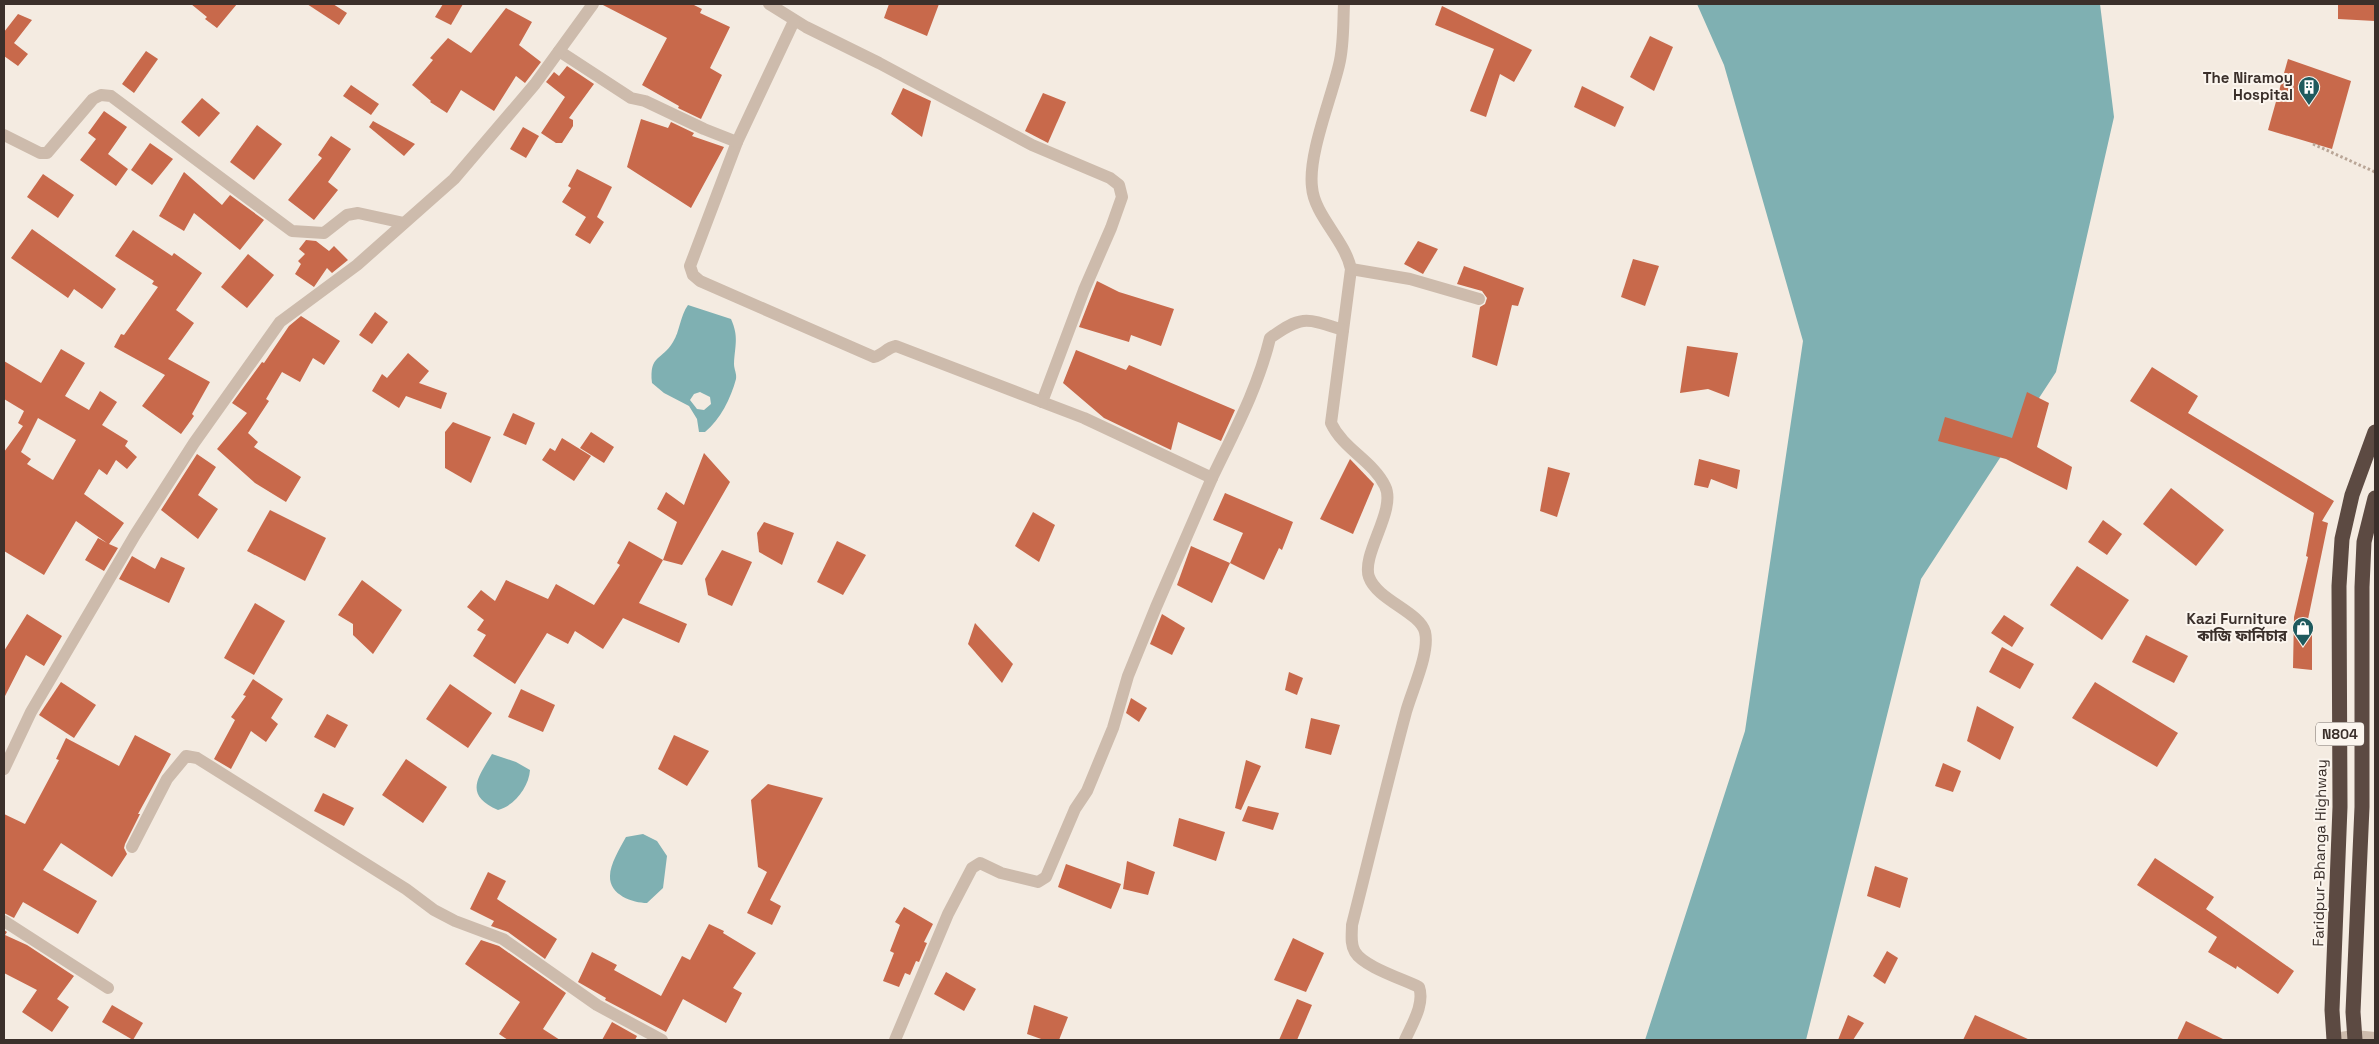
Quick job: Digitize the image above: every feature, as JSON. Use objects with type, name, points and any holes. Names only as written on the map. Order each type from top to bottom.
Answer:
[{"type":"highway","name":"Faridpur-Bhanga Highway","points":[[2334,1040],[2332,1010],[2340,807],[2339,586],[2342,539],[2352,495],[2375,432]]},
{"type":"highway","name":"N804","points":[[2354,1038],[2362,806],[2362,587],[2364,542],[2375,498]]},
{"type":"highway","points":[[2340,731],[2362,730]]},
{"type":"street","points":[[4,769],[31,712],[135,535],[194,443],[280,322],[357,265],[454,179],[535,84],[593,4]]},
{"type":"street","points":[[769,4],[794,21],[879,62],[1032,145],[1110,178],[1119,185],[1122,197],[1111,228],[1084,290],[1042,402]]},
{"type":"street","points":[[1344,4],[1340,62],[1311,173],[1312,189],[1320,210],[1348,255],[1351,269],[1331,423],[1337,435],[1379,476],[1386,487],[1388,500],[1369,564],[1369,578],[1383,595],[1416,619],[1425,629],[1427,643],[1406,710],[1352,925],[1351,942],[1355,952],[1363,960],[1418,987],[1422,996],[1405,1040]]},
{"type":"street","points":[[794,21],[737,142],[690,266],[700,282],[874,358],[881,356],[888,348],[896,346],[1084,418],[1212,478]]},
{"type":"street","points":[[559,51],[631,98],[645,101],[704,129],[737,142]]},
{"type":"street","points":[[4,134],[40,153],[47,153],[93,99],[101,95],[111,96],[292,231],[324,233],[347,215],[358,213],[404,223]]},
{"type":"street","points":[[1351,269],[1410,279],[1479,299]]},
{"type":"street","points":[[895,1040],[948,914],[972,868],[980,864],[1001,873],[1038,882],[1046,877],[1075,809],[1087,791],[1113,728],[1128,676],[1212,478],[1254,389],[1264,364],[1270,338],[1290,323],[1309,319],[1343,330]]},
{"type":"street","points":[[132,847],[167,779],[186,756],[197,758],[406,889],[434,910],[455,921],[503,939],[598,1005],[662,1040]]},
{"type":"street","points":[[4,922],[108,988]]},
{"type":"street","points":[[2334,1040],[2375,1038]]},
{"type":"path","points":[[2313,144],[2375,172]]},
{"type":"water","points":[[1697,4],[2100,4],[2114,117],[2056,372],[1921,579],[1806,1040],[1645,1040],[1745,731],[1803,341],[1724,65]]},
{"type":"water","points":[[688,305],[731,319],[735,331],[734,364],[736,379],[724,408],[705,432],[699,432],[697,419],[689,406],[664,393],[652,383],[652,367],[654,362],[673,342]],"holes":[[[700,392],[710,397],[711,404],[704,410],[697,409],[690,400],[694,394]]]},
{"type":"water","points":[[492,754],[516,762],[530,770],[527,783],[520,795],[510,804],[498,810],[481,799],[477,793],[478,779]]},
{"type":"water","points":[[643,834],[657,841],[667,856],[663,888],[647,903],[623,897],[613,888],[610,876],[613,861],[626,837]]},
{"type":"building","points":[[191,4],[237,4],[217,28],[205,19],[207,17]]},
{"type":"building","points":[[307,4],[333,4],[347,13],[339,25]]},
{"type":"building","points":[[443,4],[463,4],[451,25],[435,17]]},
{"type":"building","points":[[601,4],[692,4],[702,9],[700,13],[730,27],[710,68],[722,75],[701,119],[678,108],[679,106],[642,85],[667,38]]},
{"type":"building","points":[[889,4],[939,4],[927,36],[884,18]]},
{"type":"building","points":[[2338,4],[2375,4],[2375,21],[2338,19]]},
{"type":"building","points":[[1442,6],[1532,50],[1514,82],[1500,74],[1486,117],[1470,111],[1494,49],[1435,25]]},
{"type":"building","points":[[506,8],[532,22],[519,45],[541,62],[525,83],[516,76],[494,111],[461,90],[447,113],[430,102],[412,85],[433,60],[430,58],[448,38],[471,53]]},
{"type":"building","points":[[18,14],[32,20],[14,43],[28,54],[18,66],[4,56],[4,32]]},
{"type":"building","points":[[1650,36],[1673,47],[1654,91],[1630,77]]},
{"type":"building","points":[[146,51],[158,59],[134,93],[122,84]]},
{"type":"building","name":"The Niramoy Hospital","points":[[2288,59],[2351,81],[2332,149],[2268,130]]},
{"type":"building","points":[[567,66],[594,84],[569,118],[573,120],[573,126],[562,143],[556,143],[541,133],[565,97],[546,82],[554,72],[559,76]]},
{"type":"building","points":[[351,85],[379,104],[371,115],[343,96]]},
{"type":"building","points":[[1582,86],[1624,107],[1615,127],[1574,107]]},
{"type":"building","points":[[903,88],[931,101],[922,137],[891,114]]},
{"type":"building","points":[[1043,93],[1066,102],[1048,143],[1025,131]]},
{"type":"building","points":[[202,98],[220,113],[199,137],[181,122]]},
{"type":"building","points":[[104,111],[127,127],[108,154],[128,169],[116,186],[80,160],[96,139],[88,133]]},
{"type":"building","points":[[641,119],[668,128],[671,122],[694,133],[692,136],[724,147],[691,208],[627,167]]},
{"type":"building","points":[[373,121],[415,144],[404,156],[369,127]]},
{"type":"building","points":[[257,125],[282,144],[254,180],[230,162]]},
{"type":"building","points":[[523,127],[539,136],[526,158],[510,149]]},
{"type":"building","points":[[331,136],[351,149],[328,182],[338,190],[314,220],[288,200],[322,158],[318,155]]},
{"type":"building","points":[[150,143],[173,159],[152,185],[131,170]]},
{"type":"building","points":[[577,169],[612,187],[597,217],[604,222],[590,244],[575,235],[586,217],[562,202],[571,188],[568,186]]},
{"type":"building","points":[[184,172],[222,205],[230,195],[264,220],[240,250],[194,213],[184,231],[159,216]]},
{"type":"building","points":[[43,174],[74,195],[58,218],[27,197]]},
{"type":"building","points":[[32,229],[116,289],[102,309],[74,289],[68,298],[11,258]]},
{"type":"building","points":[[133,230],[172,256],[174,253],[202,273],[176,310],[194,323],[168,359],[210,382],[192,414],[194,416],[181,434],[142,406],[165,375],[114,347],[121,334],[124,335],[158,287],[152,284],[154,281],[115,256]]},
{"type":"building","points":[[306,240],[316,241],[329,251],[334,246],[348,260],[332,273],[327,268],[314,287],[295,274],[301,264],[298,261],[305,254],[299,249]]},
{"type":"building","points":[[1418,241],[1438,249],[1423,274],[1404,264]]},
{"type":"building","points":[[248,254],[274,275],[247,308],[221,287]]},
{"type":"building","points":[[1633,259],[1659,266],[1645,306],[1621,297]]},
{"type":"building","points":[[1464,266],[1524,288],[1518,306],[1512,305],[1497,366],[1472,357],[1480,307],[1485,304],[1487,298],[1482,291],[1457,284]]},
{"type":"building","points":[[1097,281],[1119,292],[1174,309],[1161,346],[1131,335],[1129,342],[1079,327]]},
{"type":"building","points":[[375,312],[388,322],[372,344],[359,335]]},
{"type":"building","points":[[301,316],[340,341],[324,365],[313,358],[300,382],[282,372],[266,399],[269,401],[248,433],[258,442],[254,447],[301,477],[286,502],[255,483],[217,449],[247,413],[232,403],[262,362],[264,363],[289,326]]},
{"type":"building","points":[[1687,346],[1738,353],[1729,397],[1708,389],[1680,393]]},
{"type":"building","points":[[61,349],[85,363],[65,396],[89,410],[100,391],[117,402],[102,425],[128,441],[125,446],[137,457],[127,469],[116,460],[107,475],[99,469],[84,494],[124,523],[109,544],[118,548],[104,571],[85,560],[98,538],[107,543],[76,521],[44,575],[4,551],[4,452],[23,426],[18,423],[24,411],[4,399],[4,361],[41,383]],"holes":[[[38,418],[76,440],[53,480],[27,464],[31,459],[21,452]]]},
{"type":"building","points":[[1076,350],[1126,370],[1129,365],[1235,410],[1221,441],[1178,422],[1171,450],[1104,418],[1063,383]]},
{"type":"building","points":[[408,353],[429,371],[419,383],[447,393],[441,409],[406,396],[399,408],[372,391],[382,374],[387,378]]},
{"type":"building","points":[[2152,367],[2198,396],[2188,413],[2334,501],[2322,521],[2328,523],[2307,624],[2312,626],[2312,670],[2293,668],[2294,617],[2308,557],[2306,556],[2314,513],[2130,401]]},
{"type":"building","points":[[2027,392],[2049,403],[2037,447],[2072,467],[2067,490],[2006,459],[1938,441],[1945,417],[2012,438]]},
{"type":"building","points":[[513,413],[535,423],[526,445],[503,435]]},
{"type":"building","points":[[453,422],[491,437],[471,483],[445,468],[445,432]]},
{"type":"building","points":[[591,432],[614,447],[604,463],[580,448]]},
{"type":"building","points":[[562,438],[591,456],[574,481],[542,460],[550,448],[555,451]]},
{"type":"building","points":[[704,453],[730,482],[682,565],[663,560],[677,522],[657,509],[666,492],[684,505]]},
{"type":"building","points":[[197,454],[216,467],[198,495],[218,509],[198,539],[161,510]]},
{"type":"building","points":[[1350,459],[1374,484],[1353,534],[1320,519]]},
{"type":"building","points":[[1699,459],[1740,470],[1737,489],[1711,479],[1708,488],[1694,485]]},
{"type":"building","points":[[1548,467],[1570,473],[1557,517],[1540,511]]},
{"type":"building","points":[[2171,488],[2224,530],[2196,566],[2143,524]]},
{"type":"building","points":[[1225,493],[1293,522],[1282,550],[1279,548],[1264,580],[1230,563],[1243,533],[1213,520]]},
{"type":"building","points":[[270,510],[326,538],[305,581],[247,551]]},
{"type":"building","points":[[1033,512],[1055,525],[1039,562],[1015,546]]},
{"type":"building","points":[[2103,520],[2122,534],[2107,555],[2088,542]]},
{"type":"building","points":[[764,522],[794,533],[782,565],[759,552],[757,533]]},
{"type":"building","points":[[629,541],[663,560],[639,603],[687,624],[679,643],[623,618],[603,649],[575,631],[568,644],[547,633],[515,684],[473,656],[486,635],[477,630],[484,620],[467,607],[481,590],[495,601],[506,580],[548,599],[556,584],[594,605],[620,565],[617,563]]},
{"type":"building","points":[[837,541],[866,555],[843,595],[817,582]]},
{"type":"building","points":[[1191,546],[1230,563],[1212,603],[1177,585]]},
{"type":"building","points":[[722,550],[752,562],[732,606],[708,595],[705,579]]},
{"type":"building","points":[[132,556],[155,569],[161,557],[185,568],[169,603],[119,579]]},
{"type":"building","points":[[2077,566],[2129,600],[2102,640],[2050,605]]},
{"type":"building","points":[[362,580],[402,610],[373,654],[353,635],[353,624],[338,615]]},
{"type":"building","points":[[255,603],[285,621],[254,675],[224,658]]},
{"type":"building","points":[[27,614],[62,636],[44,666],[26,655],[4,698],[4,651]]},
{"type":"building","points":[[1162,614],[1185,628],[1172,655],[1150,644]]},
{"type":"building","points":[[2004,615],[2024,628],[2012,647],[1991,633]]},
{"type":"building","points":[[975,623],[1013,664],[1002,683],[968,644]]},
{"type":"building","points":[[2146,635],[2188,656],[2174,683],[2132,662]]},
{"type":"building","points":[[2002,647],[2034,664],[2020,689],[1989,672]]},
{"type":"building","points":[[1289,672],[1303,678],[1297,695],[1285,690]]},
{"type":"building","points":[[253,679],[283,699],[271,718],[278,724],[266,742],[251,731],[231,769],[214,759],[235,720],[231,717],[246,696],[243,695]]},
{"type":"building","points":[[61,682],[96,705],[74,738],[39,715]]},
{"type":"building","points":[[2095,682],[2178,733],[2157,767],[2072,718]]},
{"type":"building","points":[[450,684],[492,713],[468,748],[426,719]]},
{"type":"building","points":[[521,689],[555,705],[543,732],[508,717]]},
{"type":"building","points":[[1131,698],[1147,708],[1139,722],[1126,713]]},
{"type":"building","points":[[1977,706],[2014,727],[2000,760],[1967,741]]},
{"type":"building","points":[[327,714],[348,725],[335,748],[314,737]]},
{"type":"building","points":[[1311,718],[1340,725],[1331,755],[1305,748]]},
{"type":"building","points":[[135,735],[171,754],[138,814],[140,814],[125,844],[124,848],[127,854],[112,877],[61,843],[43,870],[97,901],[78,934],[23,902],[14,918],[4,913],[4,814],[25,824],[59,760],[56,759],[66,738],[119,766]]},
{"type":"building","points":[[674,735],[709,751],[687,786],[658,769]]},
{"type":"building","points":[[406,759],[447,787],[423,823],[382,795]]},
{"type":"building","points":[[1246,760],[1261,766],[1241,810],[1235,808]]},
{"type":"building","points":[[1943,763],[1961,771],[1953,792],[1935,786]]},
{"type":"building","points":[[768,784],[823,798],[770,900],[781,906],[772,925],[747,913],[767,872],[758,867],[751,800]]},
{"type":"building","points":[[323,793],[354,808],[344,826],[314,811]]},
{"type":"building","points":[[1248,806],[1279,813],[1273,830],[1242,821]]},
{"type":"building","points":[[1179,818],[1225,832],[1216,861],[1173,846]]},
{"type":"building","points":[[2155,858],[2214,897],[2206,909],[2294,971],[2278,994],[2237,966],[2236,969],[2208,952],[2217,937],[2137,885]]},
{"type":"building","points":[[1127,861],[1155,872],[1148,895],[1123,889]]},
{"type":"building","points":[[1066,864],[1121,884],[1111,909],[1058,887]]},
{"type":"building","points":[[1875,866],[1908,878],[1900,908],[1867,896]]},
{"type":"building","points":[[488,872],[506,881],[497,899],[557,939],[545,959],[508,932],[491,926],[494,921],[470,909]]},
{"type":"building","points":[[904,907],[933,924],[924,942],[927,943],[919,962],[916,961],[910,975],[905,973],[899,987],[883,981],[894,953],[890,951],[900,925],[895,922]]},
{"type":"building","points":[[709,924],[724,931],[723,933],[756,953],[733,988],[742,993],[726,1023],[683,999],[666,1032],[605,1000],[606,998],[578,982],[592,952],[617,965],[614,970],[661,996],[682,956],[690,960]]},
{"type":"building","points":[[4,930],[7,932],[5,935],[27,945],[74,976],[57,999],[69,1007],[52,1032],[22,1012],[37,990],[4,973]]},
{"type":"building","points":[[1293,938],[1324,953],[1306,992],[1274,980]]},
{"type":"building","points":[[481,940],[499,946],[566,993],[543,1029],[560,1040],[508,1040],[499,1034],[520,1002],[465,964]]},
{"type":"building","points":[[1887,951],[1898,958],[1885,984],[1873,976]]},
{"type":"building","points":[[946,972],[976,989],[964,1011],[934,994]]},
{"type":"building","points":[[1297,999],[1312,1005],[1297,1040],[1279,1040]]},
{"type":"building","points":[[112,1005],[143,1023],[133,1040],[102,1022]]},
{"type":"building","points":[[1034,1005],[1068,1017],[1059,1040],[1044,1040],[1027,1034]]},
{"type":"building","points":[[1848,1015],[1864,1023],[1853,1040],[1838,1040]]},
{"type":"building","points":[[1975,1015],[2030,1040],[1963,1040]]},
{"type":"building","points":[[2186,1021],[2225,1040],[2177,1040]]},
{"type":"building","points":[[612,1022],[637,1036],[635,1040],[602,1040]]},
{"type":"place","name":"The Niramoy Hospital","points":[[2309,106]]},
{"type":"place","name":"Kazi Furniture কাজি ফার্নিচার","points":[[2303,647]]}]
